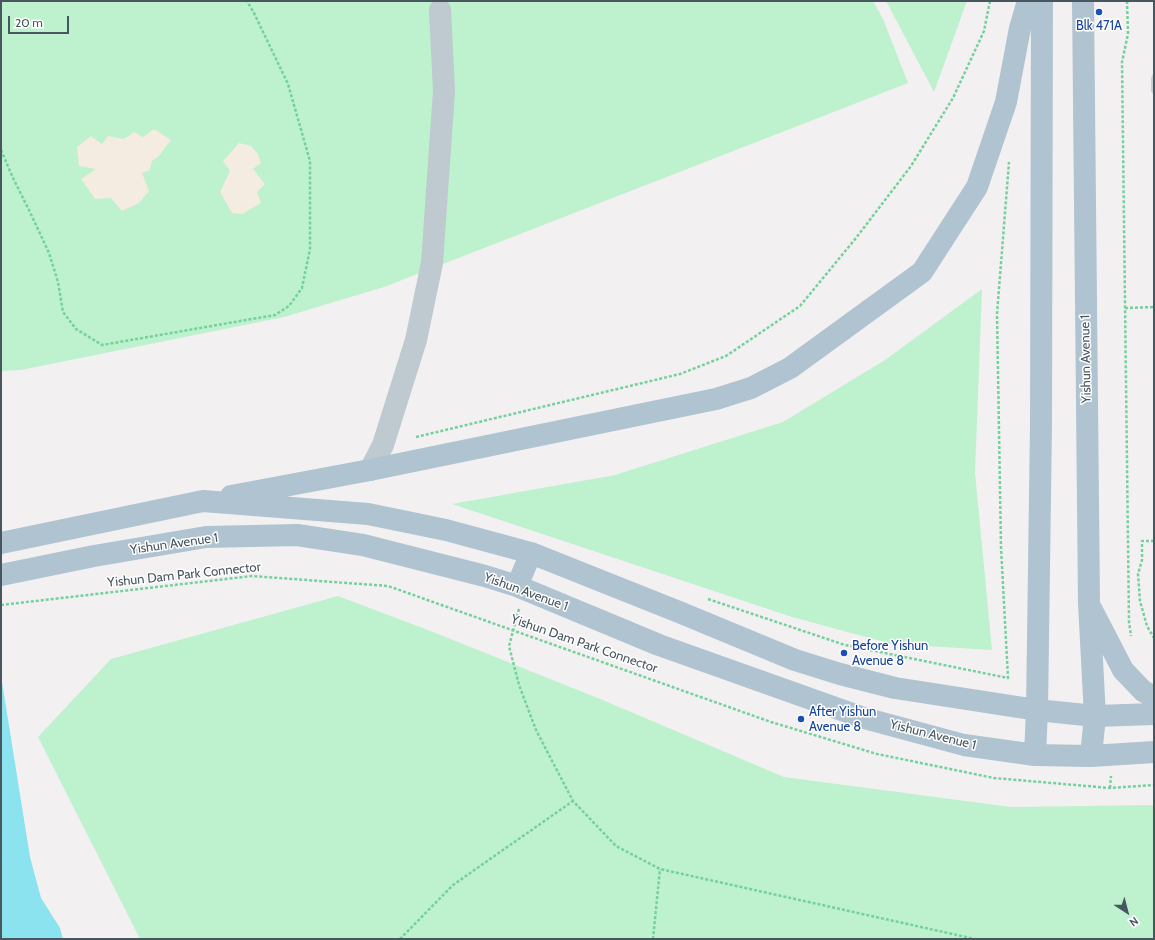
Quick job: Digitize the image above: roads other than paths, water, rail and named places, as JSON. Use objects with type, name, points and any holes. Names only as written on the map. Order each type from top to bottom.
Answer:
[{"type":"main road","points":[[1,543],[43,533],[370,470],[716,399],[751,388],[790,368],[922,272],[977,187],[1006,102],[1020,28],[1028,1]]},
{"type":"main road","points":[[1035,755],[1041,424],[1042,1]]},
{"type":"main road","name":"Yishun Avenue 1","points":[[1,575],[94,556],[206,537],[297,536],[363,545],[485,576],[521,588],[659,645],[864,718],[964,745],[1035,755],[1091,756],[1095,716],[1089,604],[1083,1]]},
{"type":"main road","points":[[203,501],[368,514],[446,530],[531,553],[680,612],[795,660],[840,674],[895,688],[1037,710],[1095,716],[1154,714]]},
{"type":"main road","points":[[521,588],[531,553]]},
{"type":"main road","points":[[1089,604],[1123,670],[1143,691],[1154,697]]},
{"type":"main road","points":[[1091,756],[1154,752]]},
{"type":"lane","points":[[370,470],[383,445],[416,340],[432,263],[444,91],[440,10]]},
{"type":"water","points":[[1,682],[30,857],[41,898],[60,928],[63,939],[1,939]]},
{"type":"place","name":"Blk 471A","points":[[1099,12]]},
{"type":"place","name":"Before Yishun Avenue 8","points":[[844,653]]},
{"type":"place","name":"After Yishun Avenue 8","points":[[801,719]]}]
